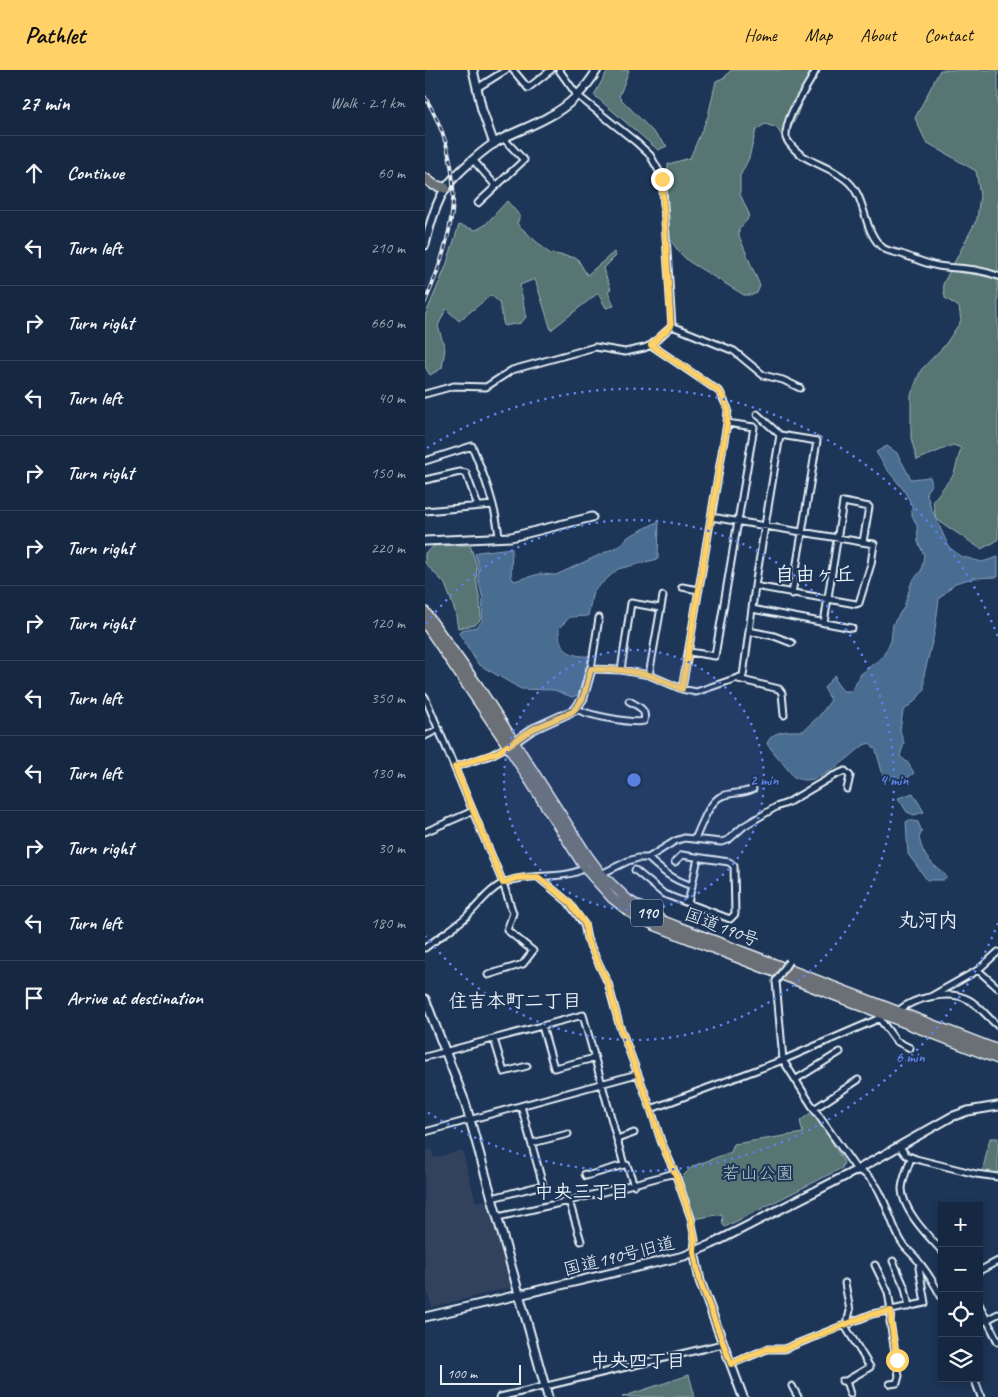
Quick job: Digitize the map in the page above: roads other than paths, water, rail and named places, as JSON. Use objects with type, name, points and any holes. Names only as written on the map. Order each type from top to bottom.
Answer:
[{"type":"highway","points":[[425,178],[433,185],[445,188]]},
{"type":"highway","name":"国道190号","points":[[425,612],[473,678],[585,868],[627,900],[663,921],[998,1050]]},
{"type":"highway","name":"国道190号","points":[[425,624],[511,744],[587,855],[597,877],[621,906],[654,926],[883,1017],[998,1059]]},
{"type":"street","points":[[473,70],[482,110],[494,144]]},
{"type":"street","points":[[477,88],[506,70]]},
{"type":"street","points":[[513,70],[528,88],[551,70]]},
{"type":"street","points":[[425,245],[445,188],[494,144],[549,117],[566,106],[597,70]]},
{"type":"street","points":[[816,70],[787,124],[786,138],[793,150],[805,159],[835,171],[855,188],[871,232],[883,248],[890,252],[903,254],[936,266],[987,272],[998,276]]},
{"type":"street","points":[[425,394],[454,386],[486,387],[512,370],[595,347],[625,352],[651,345],[671,326],[663,192],[659,170],[650,155],[637,142],[577,95],[563,71]]},
{"type":"street","points":[[478,203],[524,160],[504,138]]},
{"type":"street","points":[[474,160],[496,186]]},
{"type":"street","points":[[671,326],[726,347],[763,374],[783,380],[799,388]]},
{"type":"street","points":[[651,345],[720,392],[728,409],[682,689]]},
{"type":"street","points":[[757,414],[780,435],[817,441],[792,594]]},
{"type":"street","points":[[689,652],[715,656],[739,521],[754,428],[727,423]]},
{"type":"street","points":[[591,669],[621,670],[649,675],[682,689],[696,692],[743,676],[755,586],[780,435]]},
{"type":"street","points":[[425,461],[472,446],[484,475],[497,519],[499,537]]},
{"type":"street","points":[[425,480],[460,472],[466,473],[478,506]]},
{"type":"street","points":[[824,622],[843,502],[869,506],[863,542]]},
{"type":"street","points":[[425,511],[493,506]]},
{"type":"street","points":[[425,541],[518,535],[592,517]]},
{"type":"street","points":[[711,517],[874,544],[871,564],[859,603],[792,594],[755,586]]},
{"type":"street","points":[[682,587],[699,590]]},
{"type":"street","points":[[649,675],[663,596]]},
{"type":"street","points":[[621,670],[631,603],[660,608]]},
{"type":"street","points":[[752,609],[852,628]]},
{"type":"street","points":[[455,767],[491,755],[533,729],[576,708],[583,698],[591,669],[599,618]]},
{"type":"street","points":[[749,631],[774,636],[792,643]]},
{"type":"street","points":[[737,679],[779,689],[782,694],[784,715]]},
{"type":"street","points":[[425,697],[503,883],[513,913],[507,930],[533,951],[523,964],[488,975]]},
{"type":"street","points":[[576,708],[584,713],[633,722],[644,721],[645,715],[643,710],[629,701]]},
{"type":"street","points":[[425,736],[439,730]]},
{"type":"street","points":[[597,877],[628,861],[648,858],[683,838],[721,842],[728,840],[743,826],[845,771],[850,776],[847,789]]},
{"type":"street","points":[[695,839],[713,801],[721,796],[753,789]]},
{"type":"street","points":[[425,832],[473,811]]},
{"type":"street","points":[[635,870],[664,894],[729,919],[735,914],[734,866],[729,862],[681,855],[675,862]]},
{"type":"street","points":[[648,858],[667,875],[692,886]]},
{"type":"street","points":[[688,903],[697,858]]},
{"type":"street","points":[[425,948],[471,912],[477,904],[503,883],[517,878],[569,874],[585,868]]},
{"type":"street","points":[[538,877],[569,902],[585,924],[587,940],[608,983],[619,1024],[651,1109],[661,1142],[675,1173],[691,1218],[695,1240],[694,1252],[700,1281],[743,1397]]},
{"type":"street","points":[[932,997],[978,970],[998,952]]},
{"type":"street","points":[[789,961],[776,981],[783,1060],[814,1109],[857,1170],[865,1172],[871,1178],[903,1244],[920,1263],[939,1292]]},
{"type":"street","points":[[978,970],[998,988]]},
{"type":"street","points":[[651,1109],[783,1060],[897,1012],[924,997],[960,997],[967,999],[998,1026]]},
{"type":"street","points":[[425,999],[471,1120],[548,1397]]},
{"type":"street","points":[[425,1057],[583,1015],[624,1165],[627,1165],[634,1185]]},
{"type":"street","points":[[883,1017],[896,1042],[910,1048]]},
{"type":"street","points":[[543,1026],[555,1068],[595,1058]]},
{"type":"street","points":[[494,1039],[504,1072],[527,1066]]},
{"type":"street","points":[[795,1080],[840,1052]]},
{"type":"street","points":[[425,1132],[637,1074]]},
{"type":"street","points":[[814,1109],[858,1080]]},
{"type":"street","points":[[492,1198],[543,1185],[521,1106]]},
{"type":"street","name":"国道190号旧道","points":[[425,1318],[684,1256],[857,1170],[951,1117],[968,1111],[998,1106]]},
{"type":"street","points":[[617,1139],[634,1133]]},
{"type":"street","points":[[532,1143],[568,1134]]},
{"type":"street","points":[[900,1147],[911,1158],[976,1174],[998,1177]]},
{"type":"street","points":[[911,1158],[903,1186],[903,1194],[919,1226],[938,1247]]},
{"type":"street","points":[[585,1174],[586,1176],[624,1165]]},
{"type":"street","points":[[498,1217],[634,1185],[675,1173]]},
{"type":"street","points":[[569,1201],[581,1242]]},
{"type":"street","points":[[893,1261],[905,1288],[909,1307]]},
{"type":"street","points":[[983,1269],[998,1261]]},
{"type":"street","points":[[731,1364],[767,1349],[784,1349],[872,1314],[925,1303],[919,1268],[920,1263]]},
{"type":"street","points":[[875,1265],[888,1292],[891,1311],[899,1376],[897,1383],[890,1384]]},
{"type":"street","points":[[845,1283],[850,1311],[847,1325],[870,1366],[844,1381],[850,1394]]},
{"type":"street","points":[[983,1312],[998,1342]]},
{"type":"street","points":[[983,1322],[998,1314]]},
{"type":"street","points":[[500,1397],[723,1344]]},
{"type":"street","points":[[975,1382],[981,1397]]},
{"type":"street","points":[[792,1386],[799,1397]]},
{"type":"railway","points":[[425,97],[439,123],[448,149],[453,199],[445,249],[425,302]]},
{"type":"district","name":"自由ヶ丘","points":[[815,574]]},
{"type":"district","name":"丸河内","points":[[928,920]]},
{"type":"district","name":"住吉本町二丁目","points":[[515,1001]]},
{"type":"district","name":"中央三丁目","points":[[582,1192]]},
{"type":"district","name":"中央四丁目","points":[[638,1361]]},
{"type":"park label","name":"若山公園","points":[[758,1173]]}]
